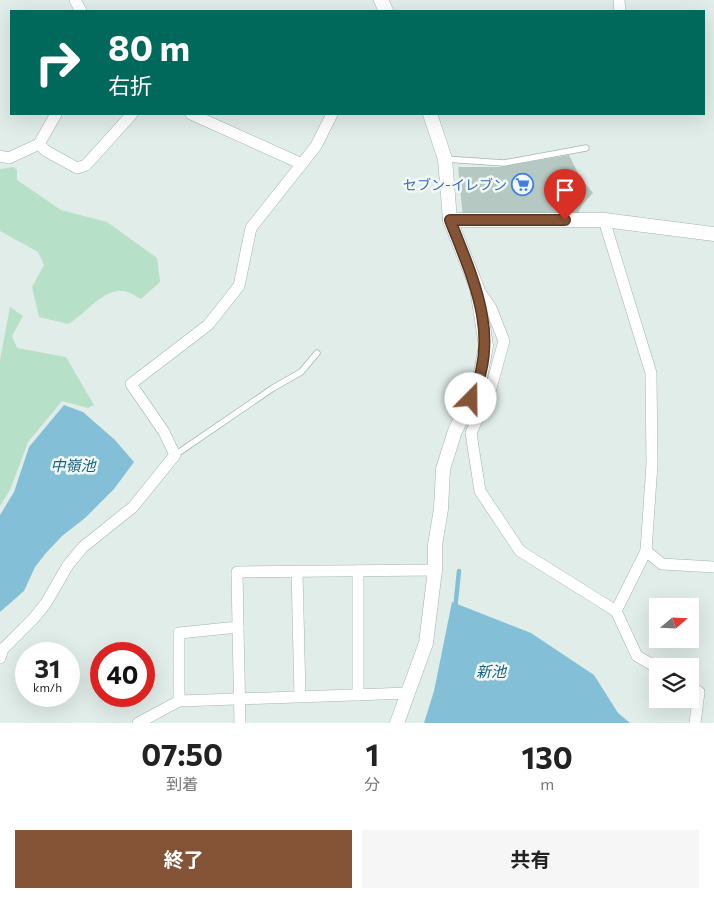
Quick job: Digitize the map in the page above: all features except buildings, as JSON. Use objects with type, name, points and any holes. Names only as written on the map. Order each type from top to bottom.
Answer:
[{"type":"street","points":[[0,156],[9,158],[39,144],[55,115]]},
{"type":"street","points":[[39,144],[46,151],[77,168],[82,168],[131,115]]},
{"type":"street","points":[[193,115],[302,164]]},
{"type":"street","points":[[0,658],[3,649],[46,603],[68,565],[83,547],[133,507],[175,455],[164,432],[131,384],[208,325],[239,286],[251,228],[316,146],[332,115]]},
{"type":"street","points":[[397,723],[426,643],[436,570],[436,545],[441,510],[443,469],[455,431],[479,383],[486,346],[477,288],[450,220],[445,159],[430,115]]},
{"type":"street","points":[[450,220],[604,220],[714,234]]},
{"type":"street","points":[[604,220],[650,372],[652,464],[646,551],[616,611]]},
{"type":"street","points":[[477,288],[491,308],[504,341],[491,388],[471,433],[480,491],[520,551],[616,611],[638,656],[649,663]]},
{"type":"street","points":[[646,551],[662,564],[714,567]]},
{"type":"street","points":[[240,723],[237,572],[436,570]]},
{"type":"street","points":[[358,571],[358,694]]},
{"type":"street","points":[[297,572],[300,696]]},
{"type":"street","points":[[179,701],[178,633],[238,627]]},
{"type":"street","points":[[138,723],[179,701],[409,693]]},
{"type":"street","points":[[695,723],[697,708]]},
{"type":"lane","points":[[445,159],[504,163],[586,148]]},
{"type":"lane","points":[[175,455],[273,388],[300,372],[317,353]]},
{"type":"green space","points":[[13,167],[17,170],[17,180],[61,210],[107,222],[157,258],[160,282],[141,299],[124,291],[115,291],[108,294],[68,324],[39,317],[32,287],[44,265],[38,252],[0,231],[0,169]]},
{"type":"green space","points":[[10,307],[23,316],[12,336],[17,348],[66,357],[94,405],[88,408],[62,401],[28,442],[10,490],[0,506],[0,360]]},
{"type":"water","name":"中嶺池","points":[[64,405],[83,412],[115,440],[134,462],[114,489],[46,553],[35,567],[24,591],[0,612],[0,515],[14,492],[29,447]]},
{"type":"water","name":"新池","points":[[452,602],[531,633],[594,675],[618,713],[630,723],[424,723],[434,691]]},
{"type":"waterway","points":[[455,610],[459,571]]},
{"type":"place","name":"セブン-イレブン","points":[[523,185]]},
{"type":"route","points":[[471,399],[479,383],[486,346],[477,288],[450,220],[565,220]]}]
